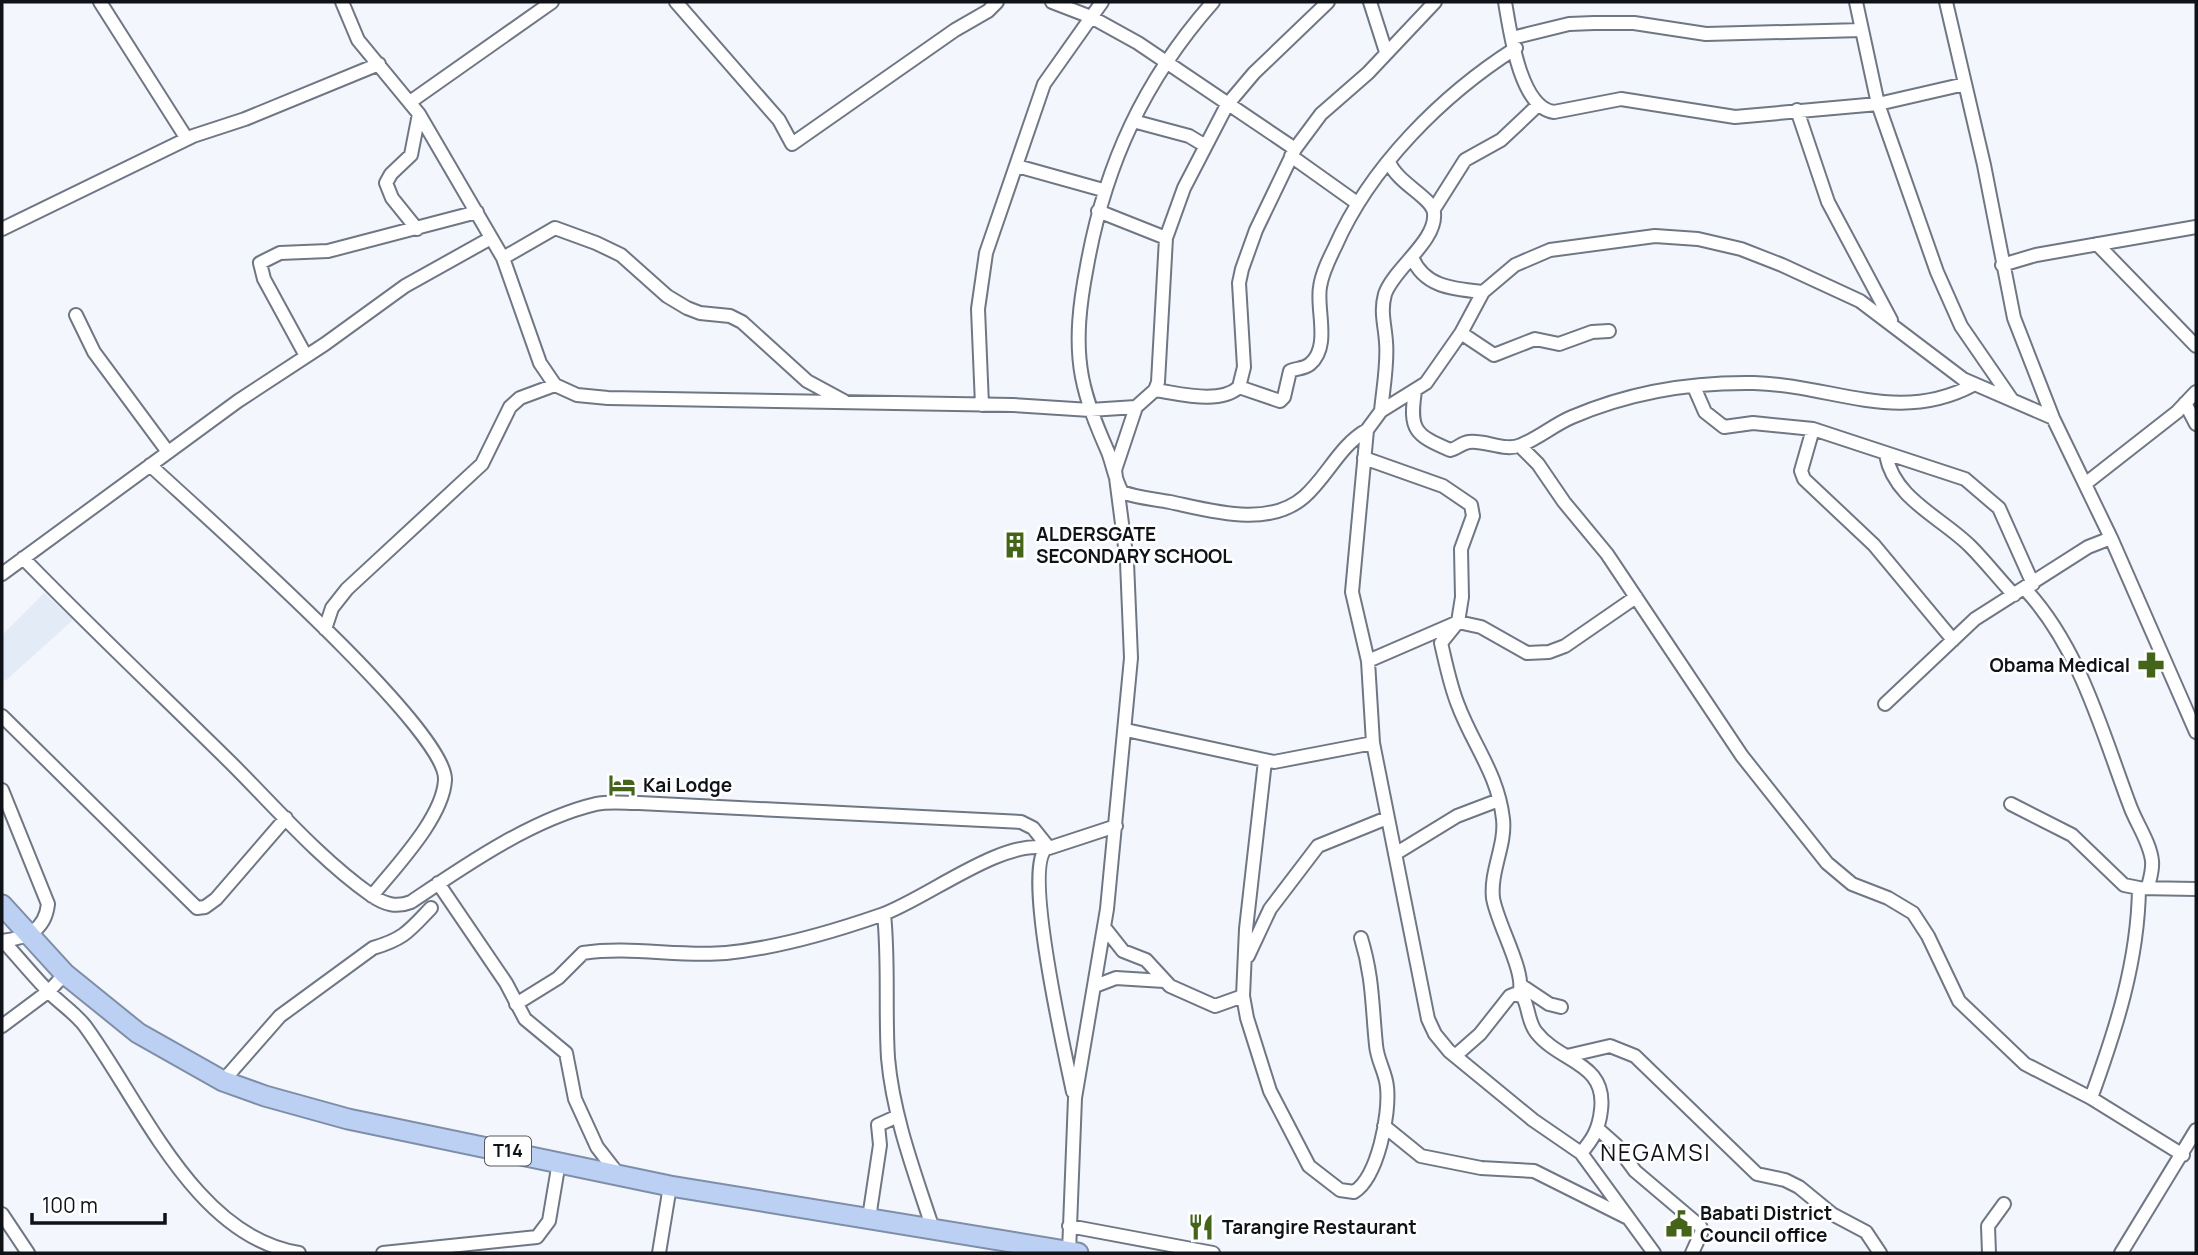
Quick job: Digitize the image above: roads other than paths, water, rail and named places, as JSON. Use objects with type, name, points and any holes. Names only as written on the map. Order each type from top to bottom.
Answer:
[{"type":"highway","name":"T14","points":[[2,905],[65,974],[138,1033],[223,1081],[348,1119],[619,1176],[933,1229],[994,1246],[1074,1252]]},
{"type":"street","points":[[100,2],[187,139]]},
{"type":"street","points":[[342,2],[358,40],[419,114],[503,258],[540,363],[555,386],[577,396],[608,398],[982,405],[1090,410],[1136,407]]},
{"type":"street","points":[[410,102],[552,2]]},
{"type":"street","points":[[676,2],[779,120],[792,144],[988,11],[997,2]]},
{"type":"street","points":[[1052,2],[1091,17],[1169,62],[1293,152],[1357,203]]},
{"type":"street","points":[[982,405],[980,283],[986,253],[1044,84],[1102,2]]},
{"type":"street","points":[[1213,2],[1169,62],[1116,153],[1098,211],[1079,316],[1081,375],[1090,410],[1120,487],[1127,494],[1218,513],[1261,514],[1286,510],[1305,496],[1354,440],[1367,430],[1381,411],[1415,391],[1434,374],[1461,333],[1483,292],[1515,265],[1550,250],[1656,236],[1681,237],[1741,249],[1782,265],[1860,301],[1973,385],[2053,418]]},
{"type":"street","points":[[1074,1252],[1069,1226],[1075,1098],[1104,927],[1126,730],[1131,601],[1115,470],[1136,407],[1155,390],[1160,371],[1166,239],[1184,188],[1227,105],[1254,73],[1328,2]]},
{"type":"street","points":[[1370,2],[1386,51]]},
{"type":"street","points":[[1155,390],[1208,396],[1226,395],[1239,387],[1244,367],[1239,283],[1242,269],[1256,230],[1293,152],[1321,114],[1368,73],[1434,2]]},
{"type":"street","points":[[1505,2],[1527,88],[1537,106],[1554,112],[1621,99],[1735,117],[1878,104],[1965,84]]},
{"type":"street","points":[[1856,2],[1878,104],[1954,312],[2012,400]]},
{"type":"street","points":[[1946,2],[1987,181],[2014,318],[2053,418],[2190,697],[2196,732]]},
{"type":"street","points":[[1239,387],[1280,401],[1284,397],[1290,371],[1312,362],[1322,333],[1320,287],[1333,250],[1357,203],[1388,163],[1469,82],[1514,43],[1556,26],[1594,23],[1634,23],[1706,34],[1862,30]]},
{"type":"street","points":[[2,229],[187,139],[379,64]]},
{"type":"street","points":[[1381,411],[1387,343],[1382,320],[1385,295],[1433,224],[1434,209],[1465,160],[1501,140],[1537,106]]},
{"type":"street","points":[[1797,110],[1828,202],[1894,325]]},
{"type":"street","points":[[417,229],[392,198],[386,183],[391,174],[411,155],[419,114]]},
{"type":"street","points":[[1133,121],[1189,136],[1204,145]]},
{"type":"street","points":[[1388,163],[1400,181],[1420,194],[1434,209]]},
{"type":"street","points":[[1017,166],[1103,190]]},
{"type":"street","points":[[1098,211],[1166,239]]},
{"type":"street","points":[[306,356],[264,279],[260,263],[280,253],[303,255],[328,251],[477,212]]},
{"type":"street","points":[[2002,265],[2036,255],[2196,227]]},
{"type":"street","points":[[503,258],[555,228],[596,243],[621,256],[674,301],[700,313],[721,314],[742,322],[807,381],[848,402]]},
{"type":"street","points":[[2,574],[168,452],[405,286],[491,238]]},
{"type":"street","points":[[2097,244],[2196,346]]},
{"type":"street","points":[[1412,257],[1426,279],[1442,286],[1483,292]]},
{"type":"street","points":[[76,315],[94,352],[168,452]]},
{"type":"street","points":[[1461,333],[1494,355],[1535,339],[1559,344],[1592,332],[1609,331]]},
{"type":"street","points":[[1415,391],[1412,413],[1414,428],[1437,445],[1450,450],[1469,442],[1520,446],[1561,422],[1600,406],[1650,391],[1755,383],[1912,404],[1948,398],[1973,385]]},
{"type":"street","points":[[325,629],[332,608],[356,579],[482,464],[510,407],[520,398],[555,386]]},
{"type":"street","points":[[1694,387],[1705,412],[1724,428],[1753,423],[1813,429],[1965,479],[1983,492],[2005,517],[2024,590]]},
{"type":"street","points":[[2085,484],[2196,392]]},
{"type":"street","points":[[2185,403],[2196,424]]},
{"type":"street","points":[[1813,429],[1801,471],[1804,479],[1874,545],[1953,640]]},
{"type":"street","points":[[1367,430],[1352,592],[1368,661],[1373,743],[1428,1019],[1434,1034],[1455,1056],[1513,1104],[1581,1153],[1654,1253]]},
{"type":"street","points":[[1520,446],[1583,522],[1742,756],[1827,863],[1852,884],[1913,913],[1967,1011],[2007,1044],[2025,1064],[2091,1098],[2183,1155]]},
{"type":"street","points":[[1886,455],[1889,470],[1903,491],[2024,590],[2047,618],[2098,713],[2128,802],[2150,851],[2152,870],[2143,888],[2134,958],[2117,1023],[2091,1098]]},
{"type":"street","points":[[1364,458],[1443,486],[1471,505],[1473,516],[1461,549],[1462,597],[1458,622],[1441,640],[1459,707],[1480,746],[1499,800],[1503,831],[1493,882],[1493,899],[1520,990],[1536,1033],[1591,1074],[1602,1089],[1598,1129],[1581,1153]]},
{"type":"street","points":[[150,465],[325,629],[417,728],[436,753],[444,775],[441,798],[425,827],[372,896]]},
{"type":"street","points":[[1885,704],[1975,619],[2088,547],[2111,538]]},
{"type":"street","points":[[23,558],[286,818],[372,896],[398,906],[411,902],[499,847],[564,814],[598,804],[639,803],[1021,822],[1036,831],[1046,848]]},
{"type":"street","points":[[1368,661],[1458,622],[1481,627],[1527,653],[1538,654],[1565,646],[1636,597]]},
{"type":"street","points":[[2,716],[197,908],[205,907],[216,899],[286,818]]},
{"type":"street","points":[[1126,730],[1265,761],[1293,759],[1344,746],[1373,743]]},
{"type":"street","points":[[1265,761],[1252,854],[1243,996],[1270,1091],[1309,1166],[1340,1190],[1354,1192],[1361,1188],[1370,1174],[1384,1126],[1387,1085],[1376,1050],[1374,995],[1361,938]]},
{"type":"street","points":[[2,790],[48,904],[44,920],[29,936],[2,941]]},
{"type":"street","points":[[1395,855],[1457,817],[1499,800]]},
{"type":"street","points":[[2011,804],[2072,835],[2118,880],[2143,888],[2196,889]]},
{"type":"street","points":[[1244,968],[1270,909],[1318,846],[1387,818]]},
{"type":"street","points":[[516,1004],[558,978],[583,953],[629,949],[725,953],[818,934],[884,914],[1018,848],[1032,845],[1056,847],[1116,826]]},
{"type":"street","points":[[1046,848],[1039,857],[1042,918],[1050,984],[1075,1098]]},
{"type":"street","points":[[438,883],[527,1022],[566,1053],[575,1099],[597,1147],[619,1176]]},
{"type":"street","points":[[411,902],[431,908],[454,909]]},
{"type":"street","points":[[223,1081],[280,1016],[373,948],[390,944],[400,938],[431,908]]},
{"type":"street","points":[[884,914],[888,952],[888,1057],[898,1116],[933,1229]]},
{"type":"street","points":[[1104,927],[1123,951],[1146,960],[1164,981],[1181,993],[1212,1006],[1243,996]]},
{"type":"street","points":[[2,941],[84,1025],[170,1156],[205,1197],[256,1239],[279,1250],[299,1253]]},
{"type":"street","points":[[2,1026],[49,991],[65,974]]},
{"type":"street","points":[[1095,986],[1119,977],[1164,981]]},
{"type":"street","points":[[1520,990],[1562,1007]]},
{"type":"street","points":[[1455,1056],[1480,1034],[1510,996],[1520,990]]},
{"type":"street","points":[[1567,1056],[1610,1046],[1635,1056],[1757,1174],[1785,1180],[1799,1187],[1832,1214],[1865,1230],[1880,1253]]},
{"type":"street","points":[[869,1218],[879,1156],[878,1125],[898,1116]]},
{"type":"street","points":[[1384,1126],[1421,1156],[1480,1168],[1534,1171],[1596,1199],[1632,1220]]},
{"type":"street","points":[[1598,1129],[1616,1144],[1635,1171],[1700,1226],[1702,1231],[1692,1253]]},
{"type":"street","points":[[2121,1253],[2196,1130]]},
{"type":"street","points":[[383,1253],[537,1237],[549,1221],[559,1162]]},
{"type":"street","points":[[659,1253],[667,1219],[670,1185]]},
{"type":"street","points":[[1989,1253],[1988,1226],[2004,1204]]},
{"type":"street","points":[[2,1214],[28,1253]]},
{"type":"street","points":[[1069,1226],[1213,1253]]},
{"type":"place","name":"ALDERSGATE SECONDARY SCHOOL","points":[[1015,545]]},
{"type":"place","name":"Obama Medical","points":[[2151,665]]},
{"type":"place","name":"Kai Lodge","points":[[622,785]]},
{"type":"place","name":"Babati District Council office","points":[[1679,1224]]},
{"type":"place","name":"Tarangire Restaurant","points":[[1201,1227]]},
{"type":"district","name":"NEGAMSI","points":[[1656,1153]]}]
